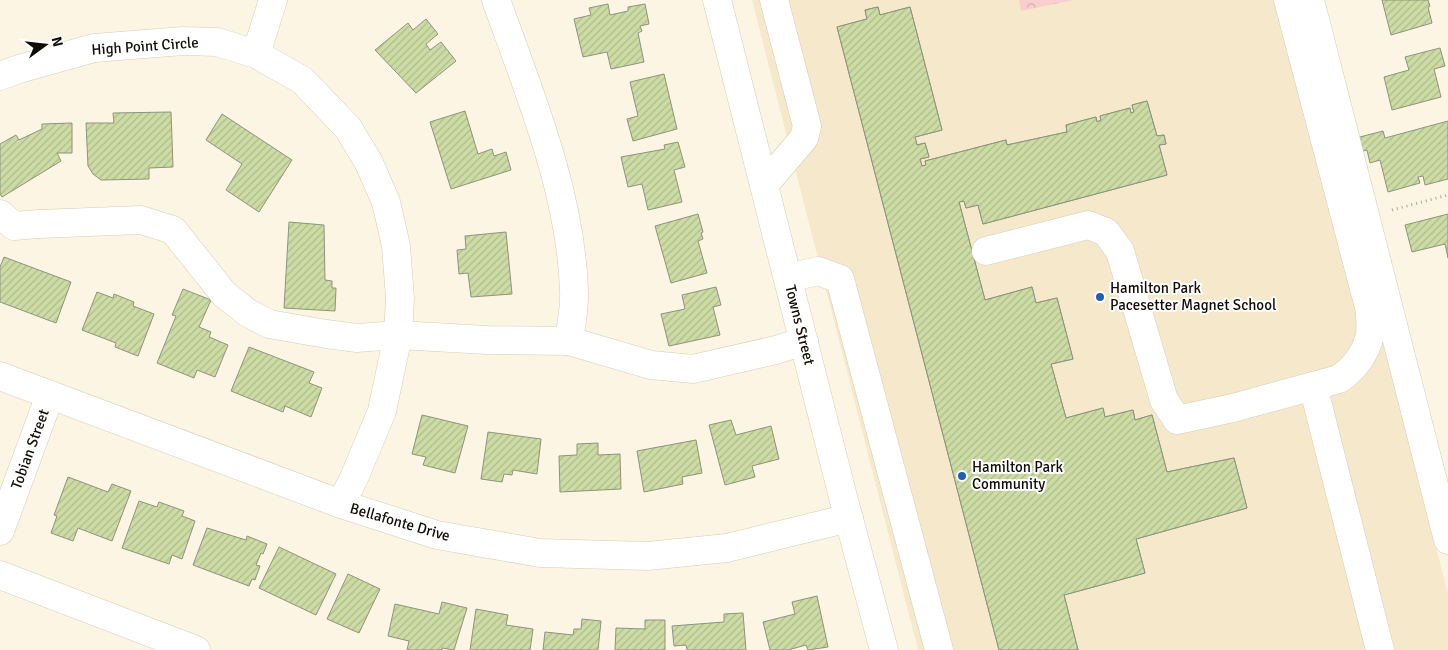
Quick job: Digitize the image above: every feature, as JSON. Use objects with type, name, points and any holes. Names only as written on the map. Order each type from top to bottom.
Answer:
[{"type":"street","points":[[256,54],[273,0]]},
{"type":"street","points":[[496,0],[553,167],[566,222],[574,293],[569,341]]},
{"type":"street","name":"Towns Street","points":[[717,0],[884,650]]},
{"type":"street","points":[[765,184],[804,138],[807,126],[774,0]]},
{"type":"street","points":[[986,251],[1088,225],[1106,232],[1120,251],[1164,400],[1177,420],[1233,408],[1313,386],[1339,378],[1350,371],[1359,360],[1370,335],[1370,311],[1288,0]]},
{"type":"street","points":[[1310,0],[1448,540]]},
{"type":"street","name":"High Point Circle","points":[[0,76],[94,48],[183,41],[217,42],[256,54],[302,80],[348,128],[369,163],[386,202],[396,246],[400,298],[398,335],[382,411],[341,504]]},
{"type":"street","points":[[0,214],[14,226],[141,220],[173,230],[224,294],[248,313],[269,324],[357,338],[398,335],[487,340],[569,341],[651,365],[693,369],[776,350],[804,341]]},
{"type":"street","points":[[788,278],[818,271],[840,279],[939,650]]},
{"type":"street","points":[[1359,360],[1399,350]]},
{"type":"street","name":"Bellafonte Drive","points":[[0,376],[341,504],[436,535],[540,553],[648,556],[727,548],[849,518]]},
{"type":"street","points":[[1313,386],[1380,650]]},
{"type":"street","name":"Tobian Street","points":[[0,531],[50,395]]},
{"type":"street","points":[[0,575],[196,650]]},
{"type":"path","points":[[1365,218],[1448,195]]},
{"type":"shaded area","name":"Hamilton Park Pacesetter Magnet School","points":[[752,0],[1297,0],[1448,594],[1448,650],[918,650]]},
{"type":"green space","points":[[1019,0],[1074,0],[1021,11]]},
{"type":"building","points":[[1382,0],[1428,0],[1432,23],[1391,35]]},
{"type":"building","points":[[608,4],[610,15],[628,11],[628,7],[645,4],[649,24],[640,26],[642,31],[638,33],[644,62],[611,69],[607,52],[583,57],[574,19],[591,15],[589,8]]},
{"type":"building","points":[[878,7],[880,15],[910,7],[942,130],[915,137],[917,145],[925,143],[929,157],[920,159],[922,166],[926,165],[925,161],[1006,140],[1007,145],[1067,132],[1066,125],[1096,117],[1097,122],[1101,120],[1100,116],[1130,108],[1131,113],[1134,112],[1132,105],[1147,101],[1157,136],[1164,135],[1166,144],[1159,145],[1167,175],[983,224],[978,205],[966,208],[964,201],[959,202],[985,300],[1032,287],[1036,303],[1057,298],[1073,359],[1051,364],[1066,418],[1103,408],[1105,417],[1133,410],[1135,420],[1152,415],[1167,472],[1234,458],[1247,508],[1136,539],[1145,573],[1064,595],[1078,650],[999,650],[837,27],[867,19],[865,10]]},
{"type":"building","points":[[878,7],[880,15],[910,7],[942,130],[915,137],[917,145],[925,143],[929,157],[920,159],[922,166],[926,165],[925,161],[1006,140],[1007,145],[1067,132],[1066,125],[1096,117],[1097,122],[1101,120],[1100,116],[1130,108],[1131,113],[1134,112],[1132,105],[1147,101],[1157,136],[1164,135],[1166,144],[1159,145],[1167,175],[983,224],[978,205],[966,208],[964,201],[959,202],[985,300],[1032,287],[1036,303],[1057,298],[1073,359],[1051,364],[1066,418],[1103,408],[1105,417],[1133,410],[1135,420],[1152,415],[1167,472],[1234,458],[1247,508],[1136,539],[1145,573],[1064,595],[1078,650],[999,650],[837,27],[867,19],[865,10]]},
{"type":"building","points":[[426,19],[438,34],[426,44],[430,50],[441,42],[456,61],[416,93],[375,50],[408,23],[413,30]]},
{"type":"building","points":[[1440,48],[1445,66],[1434,69],[1441,97],[1392,110],[1384,77],[1409,70],[1405,57]]},
{"type":"building","points":[[664,74],[677,129],[633,141],[627,119],[638,116],[630,82]]},
{"type":"building","points":[[465,111],[478,154],[492,149],[494,156],[506,152],[511,170],[451,189],[430,122]]},
{"type":"building","points":[[171,112],[173,167],[149,168],[149,179],[101,180],[93,174],[88,166],[86,123],[114,123],[113,113]]},
{"type":"building","points":[[222,114],[292,160],[259,212],[226,190],[242,164],[206,140]]},
{"type":"building","points":[[1448,121],[1448,179],[1425,185],[1423,176],[1418,177],[1420,183],[1388,192],[1380,160],[1370,163],[1367,150],[1360,152],[1356,138],[1383,131],[1385,138]]},
{"type":"building","points":[[72,123],[72,153],[57,153],[61,161],[2,197],[0,194],[0,144],[16,135],[19,140],[42,129],[42,124]]},
{"type":"building","points":[[678,142],[685,167],[674,170],[682,202],[648,210],[642,184],[628,187],[621,157],[665,149],[664,145]]},
{"type":"building","points":[[698,214],[703,239],[698,241],[707,273],[671,283],[655,226]]},
{"type":"building","points":[[1448,214],[1448,258],[1445,244],[1412,252],[1405,225]]},
{"type":"building","points":[[289,222],[324,225],[325,280],[332,281],[332,288],[336,288],[335,311],[284,308]]},
{"type":"building","points":[[506,232],[512,294],[471,297],[468,273],[459,274],[457,250],[466,249],[465,236]]},
{"type":"building","points":[[4,257],[71,282],[56,323],[0,302],[0,267]]},
{"type":"building","points":[[716,287],[721,305],[713,307],[720,335],[669,346],[661,314],[685,309],[682,295]]},
{"type":"building","points":[[183,289],[211,300],[199,327],[211,332],[209,337],[228,345],[215,377],[197,370],[194,378],[157,363],[176,316],[172,315]]},
{"type":"building","points":[[97,292],[113,298],[114,294],[134,302],[133,306],[154,314],[138,356],[115,347],[116,343],[82,330]]},
{"type":"building","points":[[249,347],[314,372],[309,383],[322,388],[311,417],[285,406],[283,412],[231,391]]},
{"type":"building","points":[[422,415],[468,426],[455,473],[423,465],[426,457],[412,454]]},
{"type":"building","points":[[731,420],[736,435],[771,426],[779,459],[752,466],[755,477],[725,485],[709,425]]},
{"type":"building","points":[[488,432],[541,439],[537,474],[513,470],[512,475],[504,474],[502,482],[481,479]]},
{"type":"building","points":[[696,440],[702,473],[682,477],[683,484],[644,492],[637,451]]},
{"type":"building","points":[[598,443],[598,455],[620,454],[621,489],[560,492],[559,456],[577,455],[577,444]]},
{"type":"building","points":[[68,477],[108,492],[112,484],[131,491],[112,541],[78,528],[73,541],[51,533],[57,516],[54,515]]},
{"type":"building","points":[[139,501],[157,507],[159,502],[184,511],[182,516],[195,521],[182,559],[172,555],[169,564],[122,548]]},
{"type":"building","points":[[207,528],[246,540],[247,536],[267,544],[256,565],[260,566],[255,580],[252,579],[249,586],[193,565]]},
{"type":"building","points":[[279,547],[336,574],[316,615],[259,588]]},
{"type":"building","points":[[348,574],[380,589],[359,633],[327,619]]},
{"type":"building","points":[[817,596],[828,647],[808,650],[806,645],[788,650],[770,650],[763,622],[795,614],[792,602]]},
{"type":"building","points":[[442,602],[467,608],[454,650],[442,648],[442,650],[407,650],[409,641],[388,636],[395,604],[439,614]]},
{"type":"building","points":[[476,609],[508,615],[506,625],[533,629],[530,650],[470,650]]},
{"type":"building","points":[[743,613],[746,650],[687,650],[686,645],[674,646],[672,626],[724,622],[724,614]]},
{"type":"building","points":[[582,619],[601,621],[598,650],[543,650],[545,632],[573,635],[574,629],[581,629]]},
{"type":"building","points":[[645,620],[665,620],[665,650],[615,650],[616,628],[645,629]]},
{"type":"place","name":"Hamilton Park Pacesetter Magnet School","points":[[1100,297]]},
{"type":"place","name":"Hamilton Park Community","points":[[962,476]]}]
